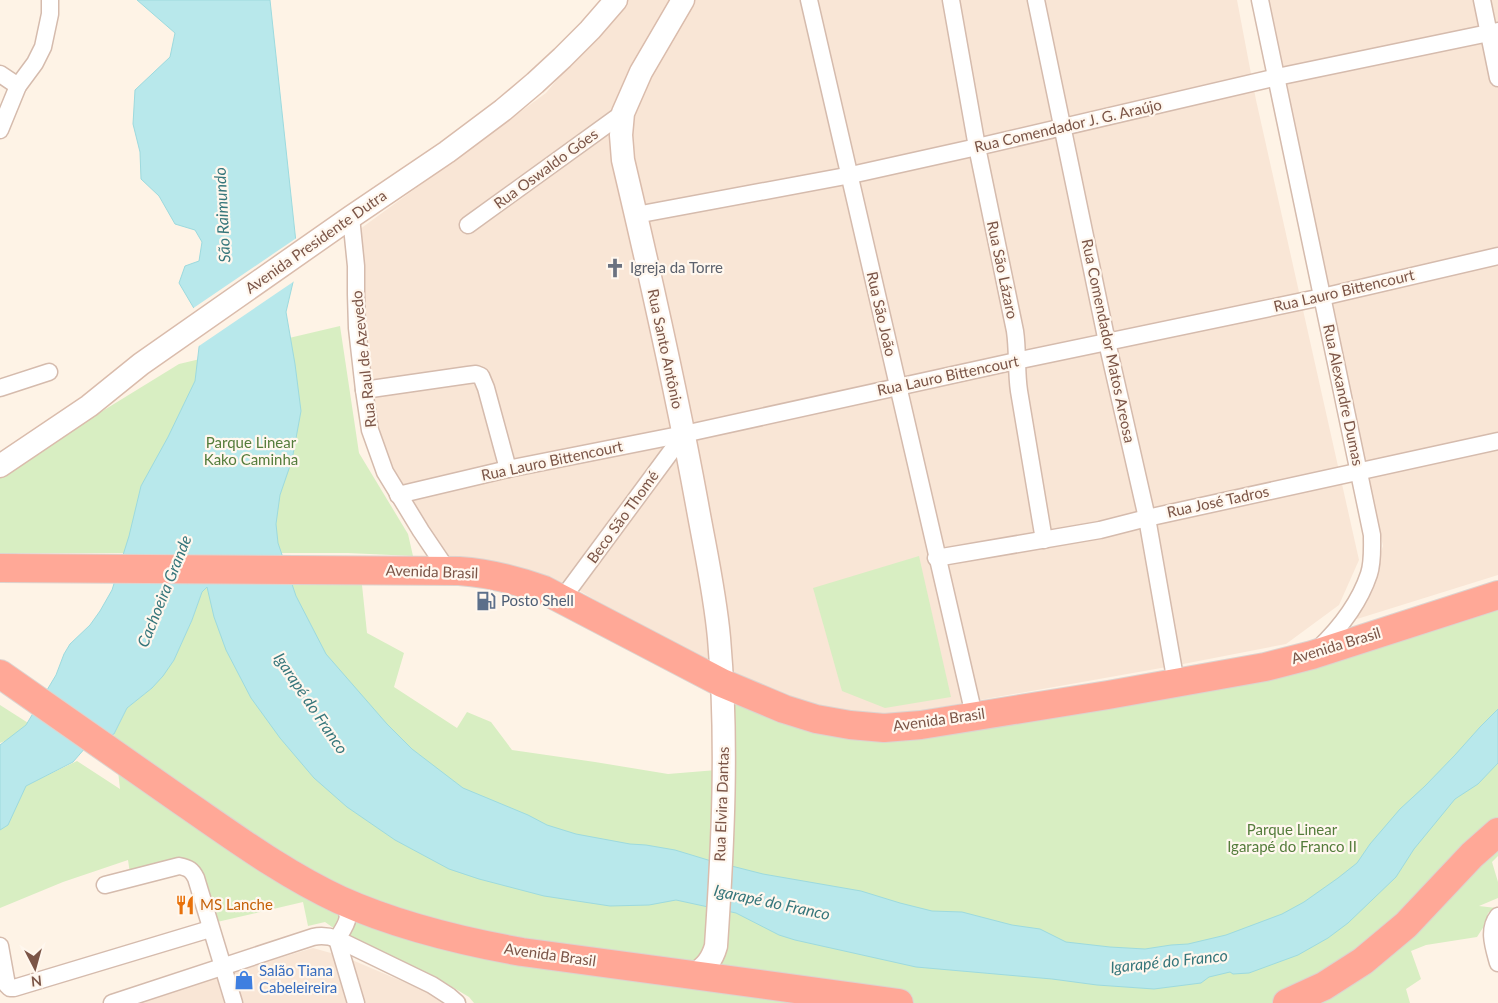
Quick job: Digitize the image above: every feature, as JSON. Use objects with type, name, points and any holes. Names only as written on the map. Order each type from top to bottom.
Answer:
[{"type":"highway","name":"Avenida Brasil","points":[[9,568],[448,571],[472,572],[504,577],[544,590],[722,683],[784,709],[850,725],[884,728],[1108,695],[1265,667],[1312,655],[1498,595]]},
{"type":"highway","name":"Avenida Brasil","points":[[0,674],[248,848],[305,882],[344,912],[380,915],[419,929],[484,945],[899,1003]]},
{"type":"highway","points":[[1287,1003],[1324,986],[1363,961],[1406,925],[1472,855],[1498,832]]},
{"type":"street","points":[[0,130],[18,86],[43,47],[50,14],[50,0]]},
{"type":"street","name":"Avenida Presidente Dutra","points":[[0,466],[89,406],[141,364],[447,152],[503,110],[562,58],[616,0]]},
{"type":"street","name":"Rua Santo Antônio","points":[[683,0],[641,72],[623,113],[621,135],[622,160],[636,215],[684,434],[715,608],[722,683]]},
{"type":"street","name":"Rua São João","points":[[809,0],[936,558],[974,715]]},
{"type":"street","name":"Rua São Lázaro","points":[[951,0],[977,147],[1015,332],[1018,350],[1016,361],[1019,390],[1044,540]]},
{"type":"street","name":"Rua Comendador Matos Areosa","points":[[1036,0],[1107,342],[1147,518],[1176,683]]},
{"type":"street","name":"Rua Alexandre Dumas","points":[[1260,0],[1372,535],[1369,574],[1356,602],[1332,635],[1312,655]]},
{"type":"street","points":[[1482,0],[1493,32],[1498,78]]},
{"type":"street","name":"Rua Comendador J. G. Araújo","points":[[636,215],[850,175],[1277,77],[1493,32]]},
{"type":"street","points":[[0,74],[18,86]]},
{"type":"street","name":"Rua Oswaldo Góes","points":[[468,225],[623,113]]},
{"type":"street","name":"Rua Raul de Azevedo","points":[[351,217],[356,259],[358,328],[370,430],[385,472],[448,571]]},
{"type":"street","name":"Rua Lauro Bittencourt","points":[[398,494],[1322,297],[1498,256]]},
{"type":"street","points":[[0,388],[49,372]]},
{"type":"street","points":[[364,390],[476,374],[481,376],[508,470]]},
{"type":"street","name":"Beco São Thomé","points":[[562,599],[684,434]]},
{"type":"street","name":"Rua José Tadros","points":[[936,558],[1100,530],[1498,441]]},
{"type":"street","name":"Rua Elvira Dantas","points":[[694,975],[704,969],[710,961],[716,946],[725,750],[722,683]]},
{"type":"street","points":[[105,885],[179,866],[192,871],[196,878],[234,1003]]},
{"type":"street","points":[[344,912],[338,939],[356,1003]]},
{"type":"street","points":[[1498,916],[1492,926],[1492,936],[1498,963]]},
{"type":"street","points":[[0,946],[7,985],[10,988],[14,988],[210,929]]},
{"type":"street","points":[[118,1002],[313,937],[330,936],[432,985],[450,996],[457,1003]]},
{"type":"shaded area","points":[[622,0],[1237,0],[1256,100],[1359,560],[1339,605],[1286,644],[890,716],[806,708],[653,634],[575,588],[522,568],[448,559],[377,447],[357,302],[356,232],[546,93]]},
{"type":"shaded area","points":[[1266,0],[1498,0],[1498,575],[1357,619],[1383,546]]},
{"type":"shaded area","points":[[313,948],[345,957],[437,996],[443,1003],[128,1003]]},
{"type":"green space","name":"Parque Linear Kako Caminha","points":[[340,326],[359,453],[408,534],[413,556],[348,553],[21,553],[6,555],[0,575],[0,474],[179,364]]},
{"type":"green space","points":[[919,556],[951,697],[885,708],[842,691],[813,588]]},
{"type":"green space","name":"Parque Linear Igarapé do Franco II","points":[[348,583],[362,585],[367,633],[404,653],[394,687],[457,728],[467,712],[491,722],[512,750],[668,774],[729,769],[729,694],[890,736],[1498,603],[1498,856],[1492,862],[1498,882],[1498,898],[1479,906],[1496,908],[1488,913],[1486,923],[1477,937],[1426,945],[1411,951],[1421,979],[1406,989],[1410,1003],[474,1003],[469,997],[434,976],[345,936],[325,922],[308,926],[303,902],[204,925],[185,866],[131,880],[128,860],[63,882],[0,908],[0,800],[10,793],[77,761],[120,789],[114,734],[127,708],[152,688],[174,660],[202,592],[207,587]]},
{"type":"green space","points":[[0,705],[36,728],[0,743]]},
{"type":"water","points":[[137,0],[270,0],[298,261],[286,312],[301,411],[292,460],[280,495],[276,524],[278,543],[296,596],[326,654],[387,724],[412,749],[463,788],[547,825],[576,834],[675,850],[763,874],[861,891],[932,911],[962,912],[1012,925],[1040,929],[1066,942],[1145,949],[1188,944],[1226,935],[1282,914],[1304,902],[1357,863],[1370,844],[1400,809],[1425,786],[1498,709],[1498,763],[1478,784],[1455,799],[1414,849],[1396,877],[1348,923],[1328,938],[1298,955],[1249,973],[1233,974],[1230,972],[1209,977],[1201,983],[1154,989],[916,967],[795,940],[779,935],[736,913],[676,900],[649,905],[610,906],[544,896],[449,869],[395,840],[347,807],[314,778],[280,738],[251,698],[226,650],[214,617],[207,587],[202,592],[174,660],[152,688],[127,708],[114,734],[86,747],[73,762],[26,786],[8,825],[0,830],[0,745],[26,725],[56,675],[70,644],[90,625],[112,590],[129,536],[141,486],[168,437],[195,381],[202,322],[179,283],[185,266],[199,261],[202,242],[195,230],[175,224],[159,196],[141,179],[140,152],[133,124],[135,90],[170,57],[175,33]]},
{"type":"pier","points":[[298,237],[301,261],[296,280],[196,348],[199,323],[192,309]]},
{"type":"place","name":"Igreja da Torre","points":[[615,268]]},
{"type":"place","name":"Posto Shell","points":[[486,601]]},
{"type":"place","name":"MS Lanche","points":[[185,905]]},
{"type":"place","name":"Salão Tiana Cabeleireira","points":[[244,980]]},
{"type":"water label","name":"São Raimundo","points":[[222,215]]},
{"type":"water label","name":"Cachoeira Grande","points":[[164,591]]},
{"type":"water label","name":"Igarapé do Franco","points":[[311,703]]},
{"type":"water label","name":"Igarapé do Franco","points":[[772,902]]},
{"type":"water label","name":"Igarapé do Franco","points":[[1169,961]]}]
